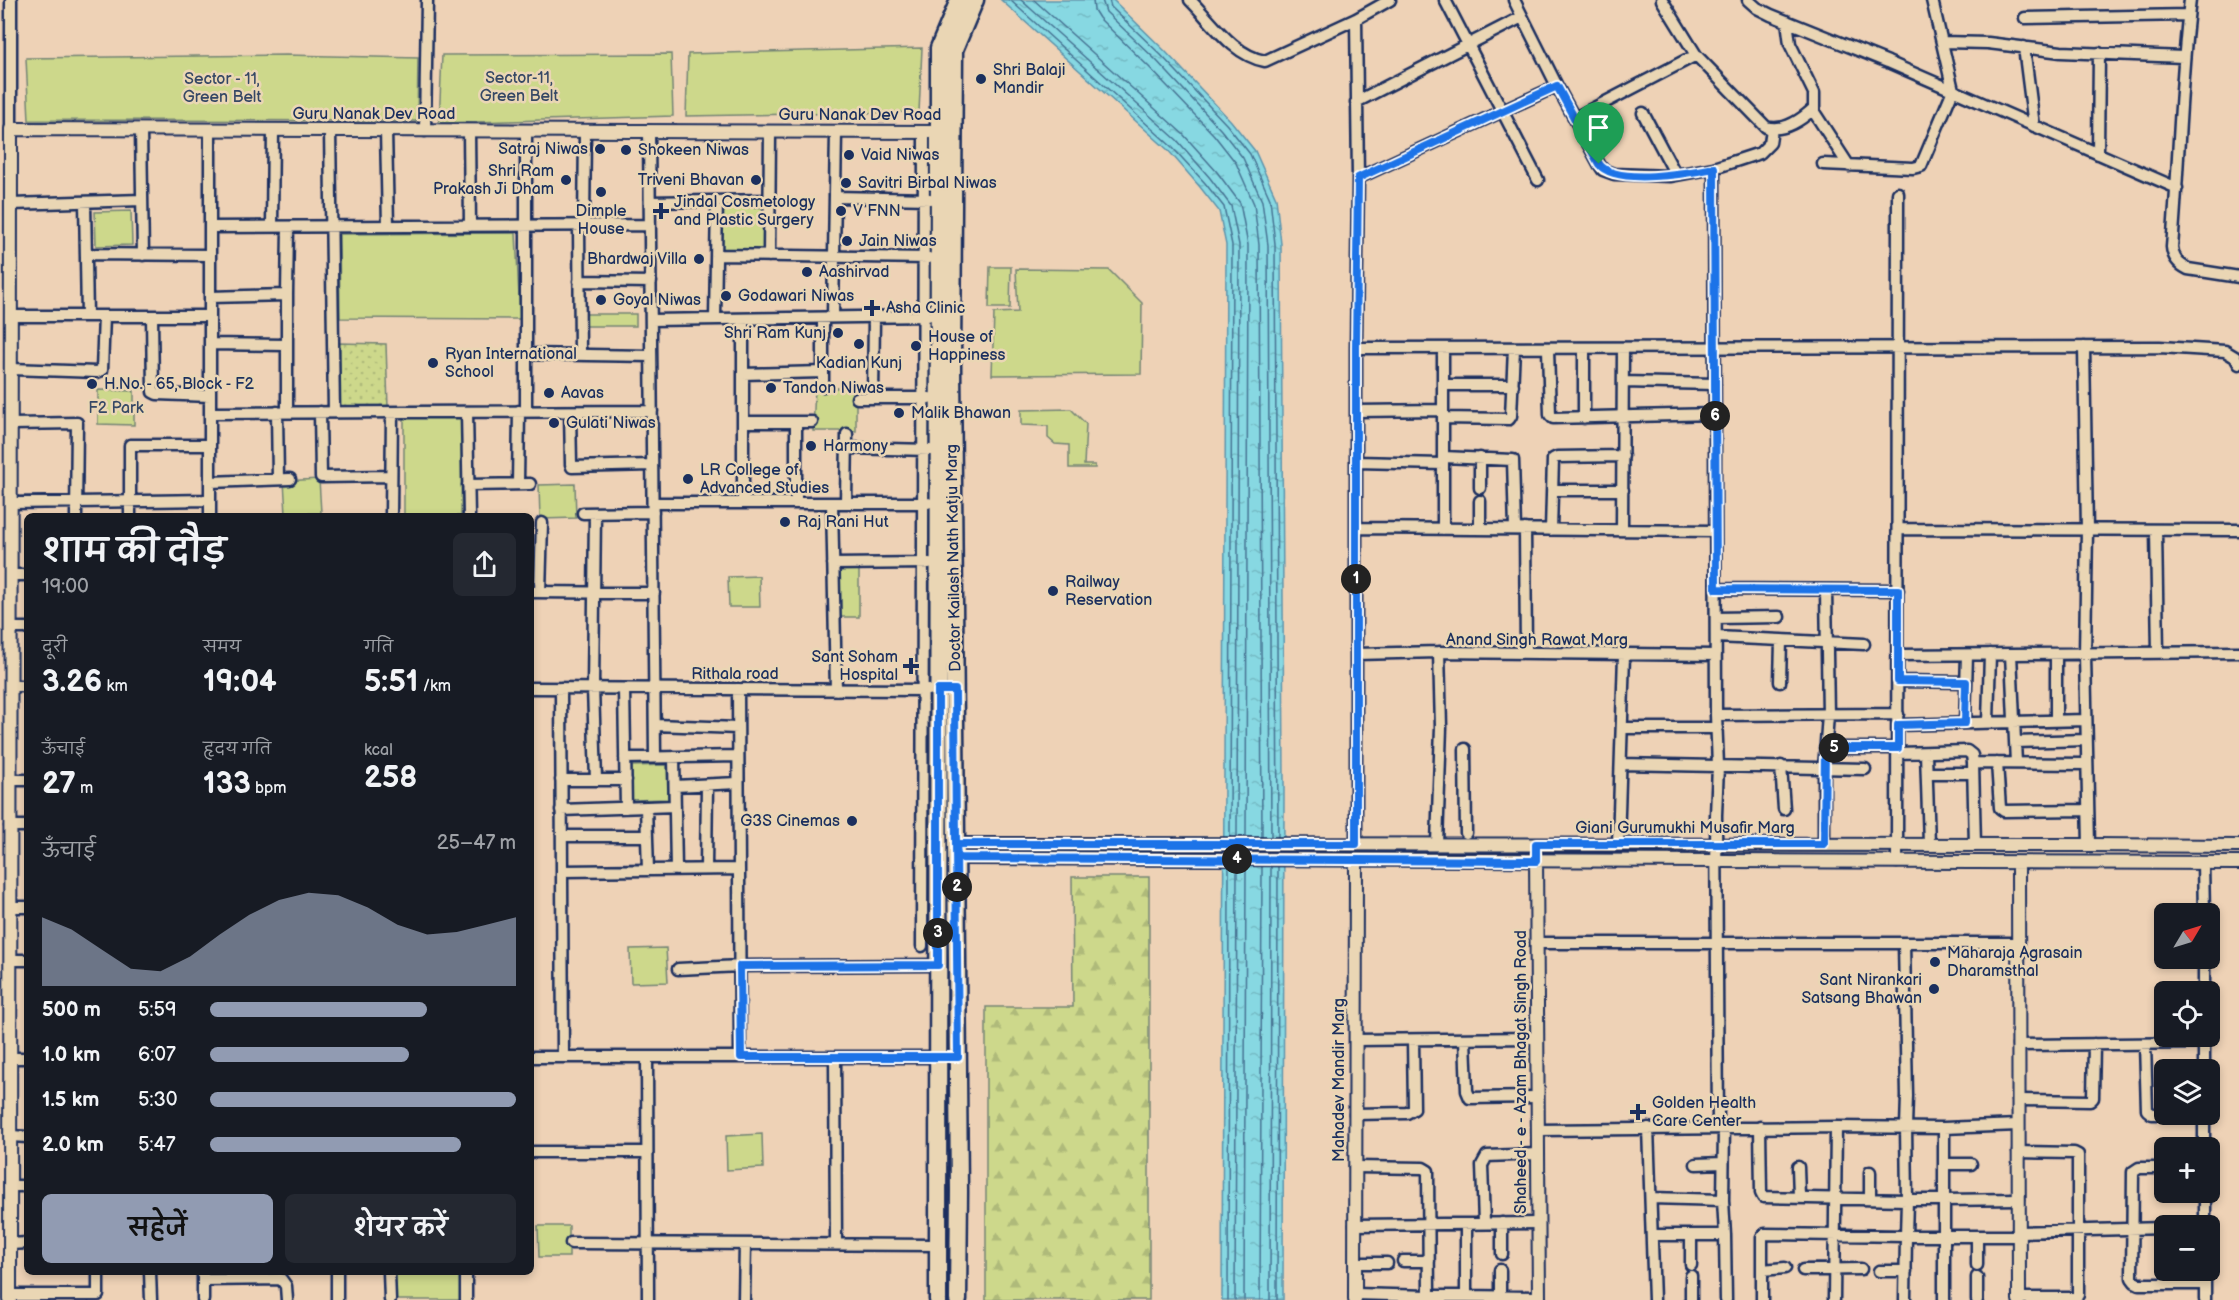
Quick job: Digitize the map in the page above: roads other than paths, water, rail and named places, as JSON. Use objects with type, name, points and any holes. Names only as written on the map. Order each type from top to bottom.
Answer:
[{"type":"main road","name":"Doctor Kailash Nath Katju Marg","points":[[938,1300],[939,690],[952,366],[938,132],[939,48],[959,0]]},
{"type":"main road","name":"Doctor Kailash Nath Katju Marg","points":[[958,1300],[956,851],[939,690],[931,563],[931,199],[938,132],[954,50],[975,0]]},
{"type":"street","points":[[11,0],[10,1298],[98,1295],[98,1275]]},
{"type":"street","points":[[425,130],[427,0]]},
{"type":"street","points":[[1190,0],[1239,51],[1254,59],[1265,61],[1356,19],[1390,0]]},
{"type":"street","points":[[1445,0],[1538,180]]},
{"type":"street","points":[[1514,0],[1599,164],[1609,173],[1676,175],[1714,168],[1760,153],[1770,143],[1772,129]]},
{"type":"street","points":[[1662,0],[1696,55],[1761,124],[1772,129],[1792,123],[1813,109]]},
{"type":"street","points":[[1748,0],[1756,8],[1953,90],[2177,188]]},
{"type":"street","points":[[1823,164],[1913,168],[1921,166],[1953,90],[1932,0]]},
{"type":"street","points":[[2190,0],[2183,57],[2173,256],[2188,269],[2239,277]]},
{"type":"street","points":[[2025,18],[2188,15]]},
{"type":"street","points":[[1356,102],[1522,17]]},
{"type":"street","points":[[1356,19],[1358,178],[1356,844]]},
{"type":"street","points":[[1787,21],[1790,44],[1814,93],[1813,109],[1849,166]]},
{"type":"street","points":[[1942,42],[1989,43],[2099,53],[2183,57]]},
{"type":"street","points":[[2024,47],[2034,126]]},
{"type":"street","points":[[2098,154],[2099,53]]},
{"type":"street","points":[[1575,118],[1696,55]]},
{"type":"street","points":[[1358,178],[1557,86]]},
{"type":"street","points":[[1643,113],[1676,175]]},
{"type":"street","name":"Guru Nanak Dev Road","points":[[11,129],[938,132]]},
{"type":"street","points":[[141,130],[143,255]]},
{"type":"street","points":[[210,130],[210,513]]},
{"type":"street","points":[[272,226],[273,130]]},
{"type":"street","points":[[330,130],[334,412]]},
{"type":"street","points":[[386,130],[388,226]]},
{"type":"street","points":[[580,355],[579,281],[585,130]]},
{"type":"street","points":[[469,131],[470,226]]},
{"type":"street","points":[[518,484],[526,354],[526,131]]},
{"type":"street","points":[[649,131],[655,757]]},
{"type":"street","points":[[769,256],[770,132]]},
{"type":"street","points":[[824,386],[823,372],[834,257],[836,132]]},
{"type":"street","points":[[1714,168],[1717,943],[1726,1300]]},
{"type":"street","points":[[1897,862],[1898,193]]},
{"type":"street","points":[[835,197],[931,199]]},
{"type":"street","points":[[11,204],[142,200]]},
{"type":"street","points":[[650,202],[770,200]]},
{"type":"street","points":[[715,319],[717,201]]},
{"type":"street","points":[[85,202],[87,316]]},
{"type":"street","points":[[210,227],[650,225]]},
{"type":"street","points":[[210,482],[284,479],[282,412],[287,345],[288,227]]},
{"type":"street","points":[[86,254],[210,255]]},
{"type":"street","points":[[717,255],[931,258]]},
{"type":"street","points":[[579,281],[651,282]]},
{"type":"street","points":[[210,297],[287,295]]},
{"type":"street","points":[[11,316],[210,316]]},
{"type":"street","points":[[11,369],[97,372],[102,370],[104,316]]},
{"type":"street","points":[[152,316],[153,392],[210,396]]},
{"type":"street","points":[[651,320],[931,316]]},
{"type":"street","points":[[873,397],[874,317]]},
{"type":"street","points":[[743,318],[743,503]]},
{"type":"street","points":[[210,344],[287,345]]},
{"type":"street","points":[[1356,348],[2084,347],[2218,350],[2235,357],[2239,364]]},
{"type":"street","points":[[2084,347],[2087,530],[2085,654],[2089,844]]},
{"type":"street","points":[[1443,348],[1443,529]]},
{"type":"street","points":[[1356,411],[1509,419],[1514,348]]},
{"type":"street","points":[[1584,348],[1584,418]]},
{"type":"street","points":[[1622,530],[1623,348]]},
{"type":"street","points":[[1548,349],[1550,415],[1553,418],[1715,414]]},
{"type":"street","points":[[526,354],[651,356]]},
{"type":"street","points":[[743,374],[823,372]]},
{"type":"street","points":[[1623,382],[1715,384]]},
{"type":"street","points":[[1443,385],[1513,385]]},
{"type":"street","points":[[857,398],[931,398]]},
{"type":"street","points":[[570,411],[570,464],[572,467],[652,465]]},
{"type":"street","points":[[210,412],[652,411]]},
{"type":"street","points":[[320,412],[321,477],[391,476]]},
{"type":"street","points":[[467,412],[469,513]]},
{"type":"street","points":[[391,513],[392,413]]},
{"type":"street","points":[[743,422],[812,422]]},
{"type":"street","points":[[796,422],[796,503]]},
{"type":"street","points":[[11,424],[77,423],[76,513]]},
{"type":"street","points":[[846,503],[847,434]]},
{"type":"street","points":[[130,513],[130,445],[210,445]]},
{"type":"street","points":[[846,448],[931,450]]},
{"type":"street","points":[[1551,530],[1552,462],[1555,458],[1623,456]]},
{"type":"street","points":[[1356,462],[1480,458],[1513,460],[1520,530],[1526,652]]},
{"type":"street","points":[[1480,458],[1480,488]]},
{"type":"street","points":[[468,485],[530,484]]},
{"type":"street","points":[[1552,490],[1623,490]]},
{"type":"street","points":[[11,503],[210,500]]},
{"type":"street","points":[[1480,501],[1480,529]]},
{"type":"street","points":[[596,780],[593,688],[594,593],[589,513],[653,507],[743,503],[930,503]]},
{"type":"street","points":[[832,503],[836,690]]},
{"type":"street","points":[[542,524],[536,538],[535,592],[654,593]]},
{"type":"street","points":[[1356,528],[1715,531]]},
{"type":"street","points":[[1898,529],[2239,530]]},
{"type":"street","points":[[2156,530],[2158,653]]},
{"type":"street","points":[[833,564],[931,563]]},
{"type":"street","points":[[11,575],[24,575]]},
{"type":"street","points":[[1716,589],[1898,590]]},
{"type":"street","points":[[1824,844],[1824,768],[1828,714],[1826,590]]},
{"type":"street","points":[[1716,618],[1779,617]]},
{"type":"street","points":[[11,628],[24,628]]},
{"type":"street","points":[[1716,637],[1864,644]]},
{"type":"street","points":[[1780,682],[1781,641]]},
{"type":"street","points":[[1356,654],[1439,652]]},
{"type":"street","name":"Anand Singh Rawat Marg","points":[[1437,844],[1439,652],[1716,654]]},
{"type":"street","points":[[1898,655],[2239,652]]},
{"type":"street","points":[[1965,723],[1967,654]]},
{"type":"street","points":[[1988,722],[1989,654]]},
{"type":"street","points":[[2011,654],[2016,763]]},
{"type":"street","points":[[2056,654],[2056,720]]},
{"type":"street","points":[[1618,844],[1624,655]]},
{"type":"street","points":[[1898,681],[1966,682]]},
{"type":"street","points":[[11,686],[24,686]]},
{"type":"street","name":"Rithala road","points":[[534,688],[939,690]]},
{"type":"street","points":[[561,688],[562,1057]]},
{"type":"street","points":[[624,689],[626,808]]},
{"type":"street","points":[[738,689],[741,1057]]},
{"type":"street","points":[[922,946],[939,690]]},
{"type":"street","points":[[1716,715],[1828,714],[1965,723],[2086,720]]},
{"type":"street","points":[[655,725],[738,728]]},
{"type":"street","points":[[1623,728],[1717,728]]},
{"type":"street","points":[[2014,742],[2086,740]]},
{"type":"street","points":[[1825,748],[1926,753],[1967,751],[1972,755],[1975,844]]},
{"type":"street","points":[[1466,749],[1466,833]]},
{"type":"street","points":[[1926,753],[1929,844]]},
{"type":"street","points":[[625,758],[738,756]]},
{"type":"street","points":[[674,757],[676,870]]},
{"type":"street","points":[[1927,773],[1997,763],[2087,764]]},
{"type":"street","points":[[1997,763],[2000,808],[2004,811],[2088,810]]},
{"type":"street","points":[[1622,764],[1865,769]]},
{"type":"street","points":[[1781,766],[1784,809]]},
{"type":"street","points":[[11,780],[24,780]]},
{"type":"street","points":[[561,780],[626,780]]},
{"type":"street","points":[[675,786],[738,783]]},
{"type":"street","points":[[706,869],[707,784]]},
{"type":"street","points":[[561,810],[675,806]]},
{"type":"street","points":[[646,807],[648,870]]},
{"type":"street","points":[[10,826],[24,826]]},
{"type":"street","points":[[562,836],[647,836]]},
{"type":"street","name":"Giani Gurumukhi Musafir Marg","points":[[956,851],[1206,844],[2239,846]]},
{"type":"street","name":"Shaheed - e - Azam Bhagat Singh Road","points":[[1536,844],[1539,1299]]},
{"type":"street","name":"Giani Gurumukhi Musafir Marg","points":[[956,851],[1204,859],[2239,863]]},
{"type":"street","name":"Mahadev Mandir Marg","points":[[1355,1297],[1356,860]]},
{"type":"street","points":[[2018,863],[2018,1152],[2019,1299],[2077,1297],[2078,1155],[2018,1152]]},
{"type":"street","points":[[2204,863],[2204,903]]},
{"type":"street","points":[[562,871],[739,869]]},
{"type":"street","points":[[10,907],[24,907]]},
{"type":"street","points":[[1536,943],[2018,943]]},
{"type":"street","points":[[1904,943],[1907,1096],[1905,1300]]},
{"type":"street","points":[[11,960],[24,960]]},
{"type":"street","points":[[678,969],[740,966],[938,965]]},
{"type":"street","points":[[1356,1040],[1537,1038]]},
{"type":"street","points":[[1465,1039],[1467,1091],[1470,1098],[1538,1097]]},
{"type":"street","points":[[1355,1114],[1407,1113],[1414,1109],[1413,1040]]},
{"type":"street","points":[[2018,1046],[2154,1043]]},
{"type":"street","points":[[2019,1100],[2088,1102],[2091,1100],[2094,1044]]},
{"type":"street","points":[[2145,1044],[2146,1110],[2154,1114]]},
{"type":"street","points":[[534,1057],[958,1057]]},
{"type":"street","points":[[647,1057],[648,1300]]},
{"type":"street","points":[[835,1057],[836,1244]]},
{"type":"street","points":[[11,1058],[24,1058]]},
{"type":"street","points":[[1538,1130],[1760,1127],[1944,1128],[2018,1125]]},
{"type":"street","points":[[1760,1127],[1762,1195],[1765,1197],[1907,1200],[2019,1199]]},
{"type":"street","points":[[1834,1300],[1836,1127]]},
{"type":"street","points":[[1648,1128],[1654,1300]]},
{"type":"street","points":[[1944,1128],[1944,1300]]},
{"type":"street","points":[[11,1136],[24,1137]]},
{"type":"street","points":[[534,1152],[647,1152]]},
{"type":"street","points":[[1484,1223],[1482,1165],[1484,1158],[1538,1154]]},
{"type":"street","points":[[1696,1164],[1723,1163]]},
{"type":"street","points":[[1944,1164],[1971,1164]]},
{"type":"street","points":[[1355,1167],[1426,1169],[1429,1173],[1429,1296]]},
{"type":"street","points":[[1798,1167],[1798,1196]]},
{"type":"street","points":[[2154,1168],[2139,1168],[2133,1172],[2132,1278],[2134,1282],[2205,1284],[2205,1300]]},
{"type":"street","points":[[1870,1172],[1870,1199]]},
{"type":"street","points":[[10,1186],[24,1186]]},
{"type":"street","points":[[1650,1198],[1723,1200]]},
{"type":"street","points":[[1502,1223],[1502,1254]]},
{"type":"street","points":[[1355,1225],[1538,1223]]},
{"type":"street","points":[[1466,1224],[1466,1296]]},
{"type":"street","points":[[1762,1300],[1763,1235],[1977,1236],[2154,1228]]},
{"type":"street","points":[[1652,1235],[1725,1235]]},
{"type":"street","points":[[1691,1235],[1691,1264]]},
{"type":"street","points":[[1977,1236],[1977,1265]]},
{"type":"street","points":[[11,1244],[24,1243]]},
{"type":"street","points":[[571,1243],[939,1245]]},
{"type":"street","points":[[744,1300],[745,1244]]},
{"type":"street","points":[[1403,1261],[1429,1261]]},
{"type":"street","points":[[1355,1263],[1386,1263]]},
{"type":"street","points":[[1762,1270],[1785,1268]]},
{"type":"street","points":[[1803,1270],[1861,1269]]},
{"type":"street","points":[[1500,1270],[1500,1297]]},
{"type":"street","points":[[1879,1271],[1906,1271]]},
{"type":"street","points":[[150,1275],[150,1300]]},
{"type":"street","points":[[337,1275],[337,1300]]},
{"type":"street","points":[[389,1275],[390,1300]]},
{"type":"street","points":[[466,1275],[466,1300]]},
{"type":"street","points":[[203,1300],[203,1276],[281,1279],[286,1286],[287,1300]]},
{"type":"street","points":[[1691,1276],[1691,1300]]},
{"type":"street","points":[[1977,1277],[1977,1300]]},
{"type":"street","points":[[1355,1297],[1466,1296],[1539,1299]]},
{"type":"water","points":[[1001,0],[1113,0],[1231,121],[1255,151],[1276,198],[1281,244],[1284,784],[1283,1300],[1222,1300],[1226,245],[1219,211],[1168,150]]},
{"type":"place","name":"Shri Balaji Mandir","points":[[981,79]]},
{"type":"place","name":"Satraj Niwas","points":[[600,149]]},
{"type":"place","name":"Shokeen Niwas","points":[[626,150]]},
{"type":"place","name":"Vaid Niwas","points":[[849,155]]},
{"type":"place","name":"Shri Ram Prakash Ji Dham","points":[[566,180]]},
{"type":"place","name":"Triveni Bhavan","points":[[756,180]]},
{"type":"place","name":"Savitri Birbal Niwas","points":[[846,183]]},
{"type":"place","name":"Dimple House","points":[[601,192]]},
{"type":"place","name":"Jindal Cosmetology and Plastic Surgery","points":[[661,211]]},
{"type":"place","name":"V FNN","points":[[841,211]]},
{"type":"place","name":"Jain Niwas","points":[[847,241]]},
{"type":"place","name":"Bhardwaj Villa","points":[[699,259]]},
{"type":"place","name":"Aashirvad","points":[[807,272]]},
{"type":"place","name":"Godawari Niwas","points":[[726,296]]},
{"type":"place","name":"Goyal Niwas","points":[[601,300]]},
{"type":"place","name":"Asha Clinic","points":[[872,308]]},
{"type":"place","name":"Shri Ram Kunj","points":[[838,333]]},
{"type":"place","name":"Kadian Kunj","points":[[859,344]]},
{"type":"place","name":"House of Happiness","points":[[916,346]]},
{"type":"place","name":"Ryan International School","points":[[433,363]]},
{"type":"place","name":"H.No. - 65, Block - F2","points":[[92,384]]},
{"type":"place","name":"Tandon Niwas","points":[[771,388]]},
{"type":"place","name":"Aavas","points":[[549,393]]},
{"type":"place","name":"Malik Bhawan","points":[[899,413]]},
{"type":"place","name":"Gulati Niwas","points":[[554,423]]},
{"type":"place","name":"Harmony","points":[[811,446]]},
{"type":"place","name":"LR College of Advanced Studies","points":[[688,479]]},
{"type":"place","name":"Raj Rani Hut","points":[[785,522]]},
{"type":"place","name":"Railway Reservation","points":[[1053,591]]},
{"type":"place","name":"Sant Soham Hospital","points":[[911,666]]},
{"type":"place","name":"G3S Cinemas","points":[[852,821]]},
{"type":"place","name":"Maharaja Agrasain Dharamsthal","points":[[1935,962]]},
{"type":"place","name":"Sant Nirankari Satsang Bhawan","points":[[1934,989]]},
{"type":"place","name":"Golden Health Care Center","points":[[1638,1112]]},
{"type":"park label","name":"Sector-11, Green Belt","points":[[519,87]]},
{"type":"park label","name":"Sector - 11, Green Belt","points":[[222,88]]},
{"type":"park label","name":"F2 Park","points":[[116,408]]}]
